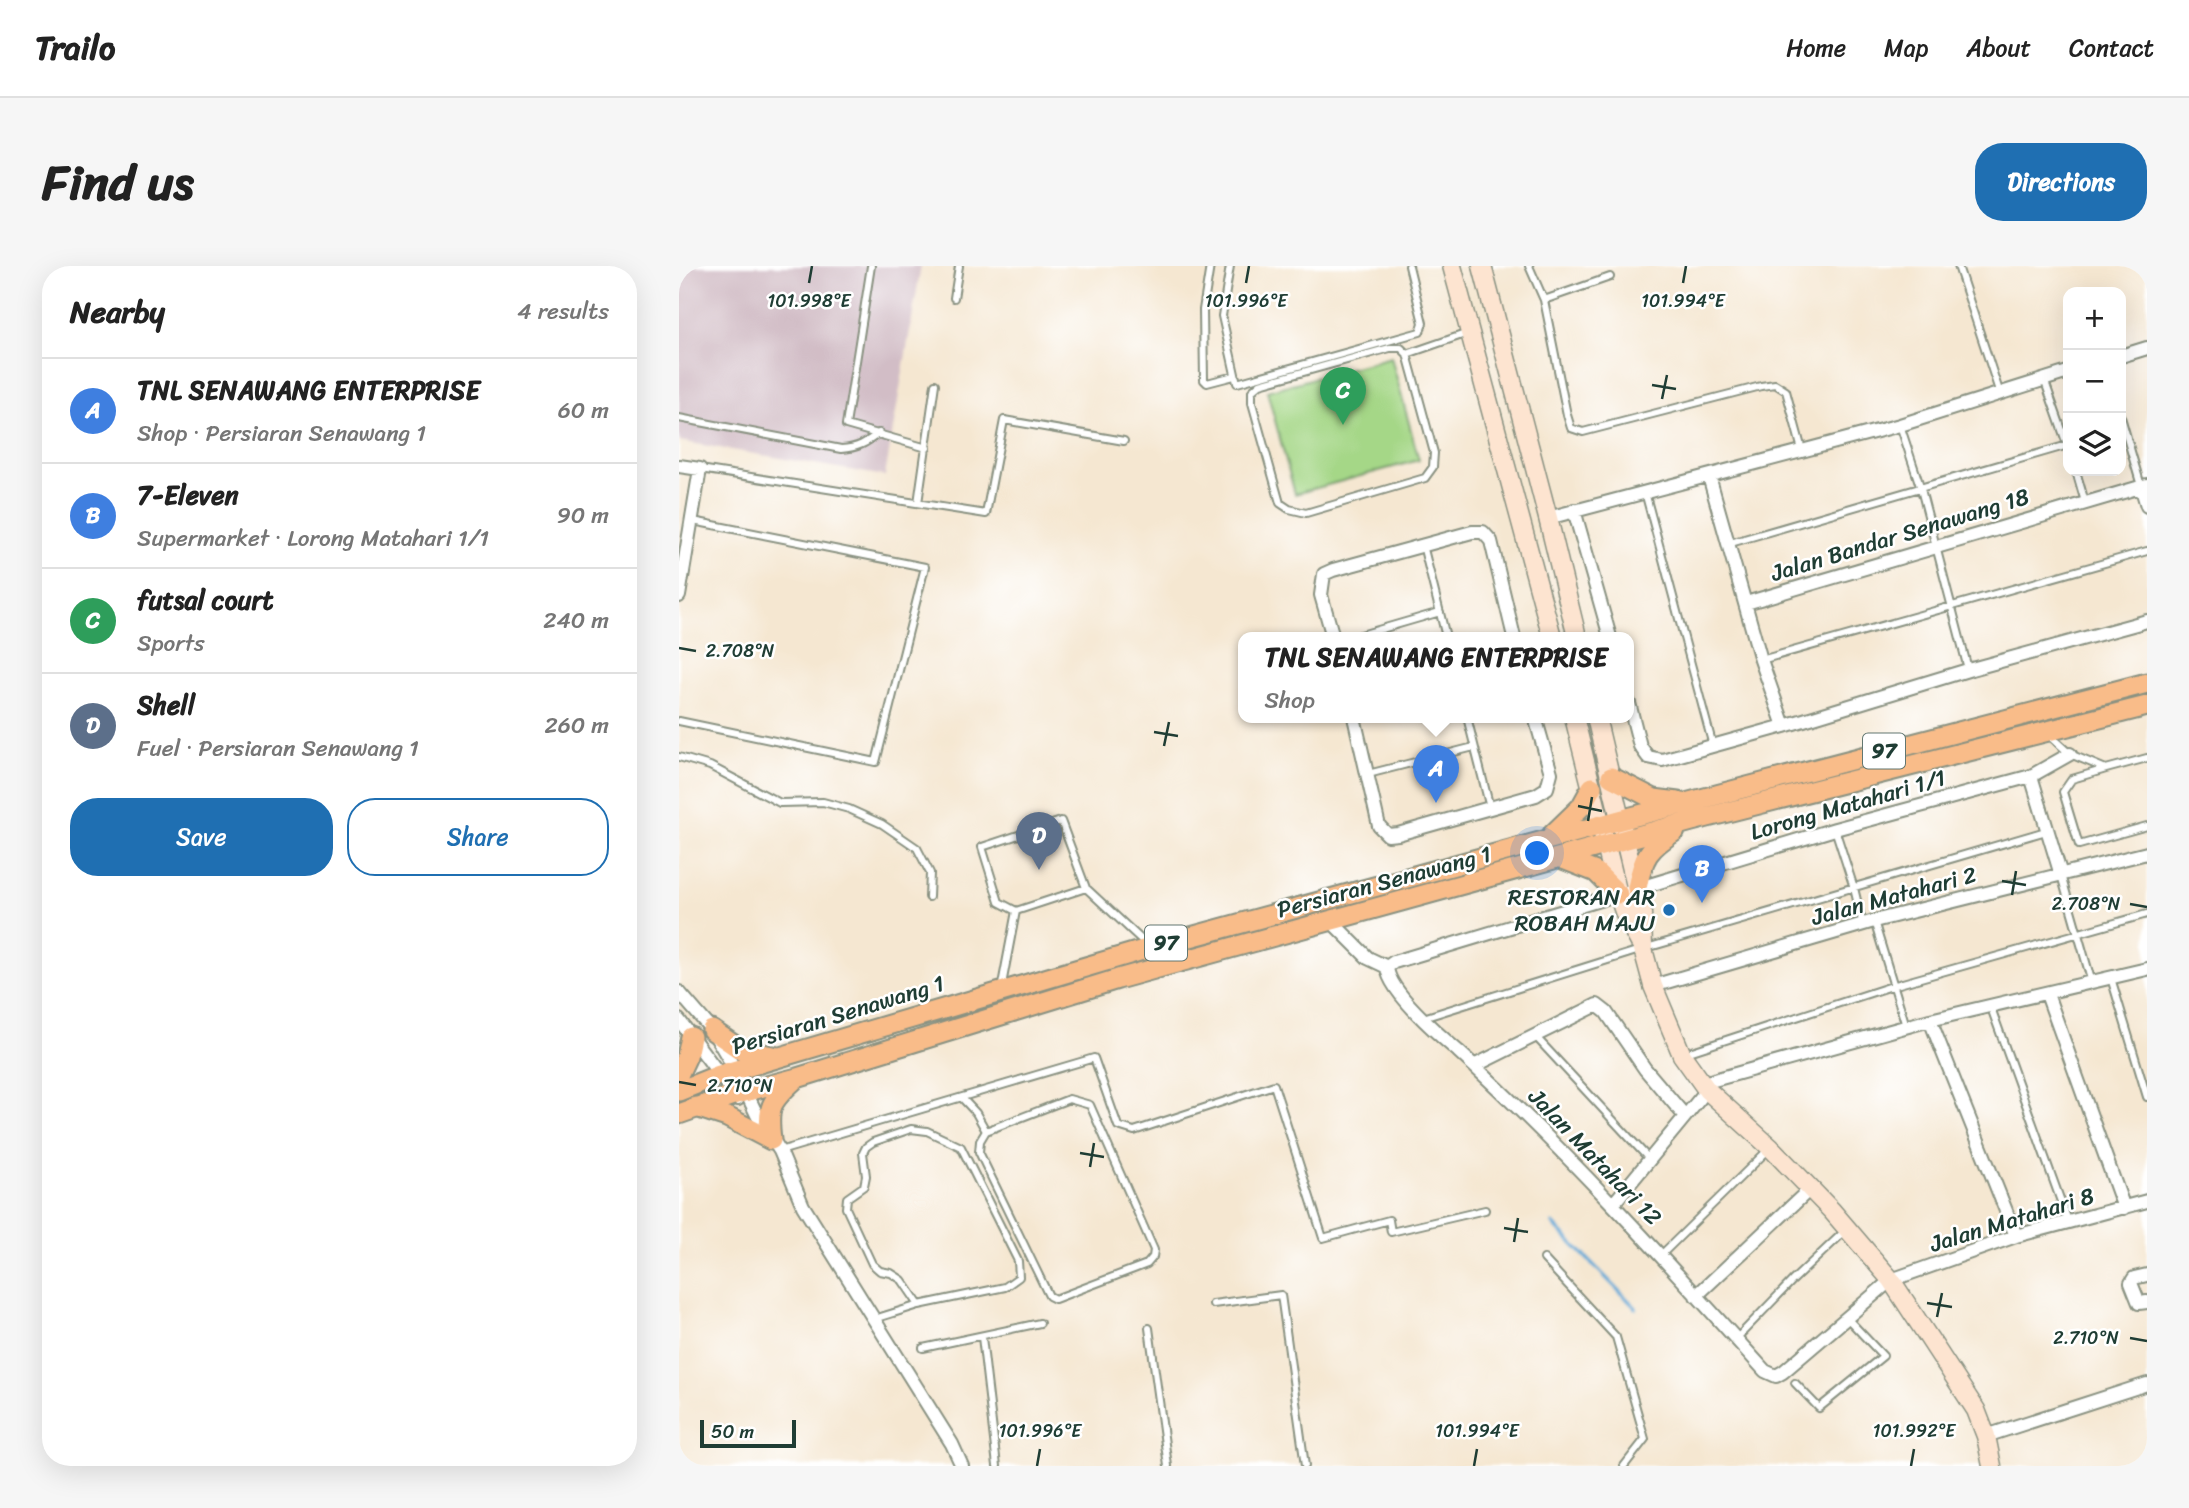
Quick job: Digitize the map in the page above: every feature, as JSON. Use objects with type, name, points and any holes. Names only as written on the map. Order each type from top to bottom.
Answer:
[{"type":"main road","name":"Persiaran Senawang 1","points":[[679,1091],[727,1073],[1150,948],[1621,820],[2147,683]]},
{"type":"main road","name":"Persiaran Senawang 1","points":[[687,1110],[1118,979],[1685,825],[2147,706]]},
{"type":"main road","points":[[1611,777],[1654,799],[1685,803]]},
{"type":"main road","points":[[1546,841],[1581,807],[1592,786]]},
{"type":"main road","points":[[1563,859],[1596,872],[1627,891],[1656,844],[1685,825]]},
{"type":"main road","points":[[712,1030],[741,1050],[781,1058]]},
{"type":"main road","points":[[679,1073],[687,1056],[691,1037]]},
{"type":"main road","points":[[775,1145],[768,1116],[776,1096],[797,1078]]},
{"type":"main road","points":[[687,1110],[727,1116],[775,1145]]},
{"type":"street","points":[[1452,266],[1551,632]]},
{"type":"street","points":[[1482,266],[1576,632]]},
{"type":"street","points":[[2126,354],[2147,348]]},
{"type":"street","points":[[1548,518],[1900,425],[2063,373]]},
{"type":"street","points":[[679,466],[700,469],[693,521],[683,550],[679,596]]},
{"type":"street","points":[[1709,476],[1761,660],[1784,726]]},
{"type":"street","points":[[2144,485],[2147,506]]},
{"type":"street","name":"Jalan Bandar Senawang 18","points":[[1746,603],[2144,485]]},
{"type":"street","points":[[1574,510],[1609,632]]},
{"type":"street","points":[[1332,632],[1321,595],[1324,574],[1423,545],[1483,532],[1491,541],[1513,632]]},
{"type":"street","points":[[1634,723],[1640,746],[1648,757],[1663,760],[1968,670],[2147,621]]},
{"type":"street","points":[[1355,723],[1379,826],[1388,835],[1536,795],[1547,788],[1551,773],[1537,723]]},
{"type":"street","points":[[1576,723],[1605,847],[1627,891]]},
{"type":"street","points":[[1598,723],[1625,841],[1626,917],[1643,949],[1653,986],[1682,1055],[1705,1086],[1771,1148],[1891,1280],[1976,1410],[1986,1436],[1992,1466]]},
{"type":"street","name":"Lorong Matahari 1/1","points":[[1387,967],[1394,962],[1835,829],[2031,776],[2070,754]]},
{"type":"street","points":[[2031,776],[2061,875]]},
{"type":"street","name":"Jalan Matahari 2","points":[[1653,986],[1868,923],[2147,853]]},
{"type":"street","points":[[1331,922],[1368,958],[1387,967]]},
{"type":"street","name":"Jalan Matahari 12","points":[[1387,967],[1387,977],[1422,1019],[1516,1104],[1765,1371],[1776,1376],[1783,1373],[1846,1317]]},
{"type":"street","points":[[1613,1205],[1705,1086],[1930,1020],[2147,969]]},
{"type":"street","points":[[679,992],[712,1030],[727,1073],[775,1145],[803,1206],[952,1444],[962,1466]]},
{"type":"street","points":[[2047,994],[2124,1208]]},
{"type":"street","points":[[1474,1066],[1597,1005],[1607,1012],[1644,1069],[1684,1115]]},
{"type":"street","points":[[679,1020],[691,1037],[727,1073]]},
{"type":"street","points":[[1930,1020],[2016,1236]]},
{"type":"street","points":[[1696,1296],[1810,1189]]},
{"type":"street","name":"Jalan Matahari 8","points":[[1891,1280],[2016,1236],[2147,1201]]},
{"type":"street","points":[[2147,1275],[2134,1278],[2130,1283],[2139,1303],[2147,1302]]},
{"type":"street","points":[[1846,1317],[1891,1280]]},
{"type":"street","points":[[1986,1436],[2147,1384]]},
{"type":"lane","points":[[871,266],[846,425],[927,449]]},
{"type":"lane","points":[[954,298],[959,266]]},
{"type":"lane","points":[[1210,266],[1203,310],[1204,380],[1207,383],[1234,376]]},
{"type":"lane","points":[[1230,266],[1221,316],[1234,376],[1238,383],[1420,332],[1423,323],[1409,266]]},
{"type":"lane","points":[[1529,266],[1544,300],[1571,428],[1583,432],[1775,384],[1786,391],[1802,450]]},
{"type":"lane","points":[[1958,266],[2000,394]]},
{"type":"lane","points":[[1544,300],[1610,277]]},
{"type":"lane","points":[[1407,354],[1469,333]]},
{"type":"lane","points":[[1390,348],[1401,348],[1407,354],[1434,453],[1433,467],[1425,478],[1306,513],[1289,509],[1280,503],[1252,403],[1252,391],[1260,384],[1390,348]]},
{"type":"lane","points":[[2044,379],[2063,432]]},
{"type":"lane","points":[[918,503],[935,384]]},
{"type":"lane","points":[[679,418],[842,449],[855,448],[879,433]]},
{"type":"lane","points":[[700,469],[986,514],[1004,420],[1124,441]]},
{"type":"lane","points":[[1900,425],[1921,489],[1968,670]]},
{"type":"lane","points":[[2126,432],[2144,485]]},
{"type":"lane","points":[[1727,544],[2063,447]]},
{"type":"lane","points":[[2077,476],[2085,502]]},
{"type":"lane","points":[[1645,492],[1713,746]]},
{"type":"lane","points":[[679,721],[876,762],[925,567],[693,521]]},
{"type":"lane","points":[[1423,545],[1445,632]]},
{"type":"lane","points":[[1761,660],[2147,551]]},
{"type":"lane","points":[[1371,632],[1440,612]]},
{"type":"lane","points":[[1468,723],[1490,808]]},
{"type":"lane","points":[[2045,732],[2070,754],[2106,769]]},
{"type":"lane","points":[[1367,775],[1474,747]]},
{"type":"lane","points":[[679,757],[710,766],[780,803],[823,802],[849,809],[882,824],[917,848],[930,873],[929,897]]},
{"type":"lane","points":[[2147,758],[2072,779],[2063,792],[2079,845],[2147,825]]},
{"type":"lane","points":[[1086,888],[1016,911],[999,902],[982,847],[1061,821],[1086,888],[1150,948]]},
{"type":"lane","points":[[1835,829],[1906,1027]]},
{"type":"lane","points":[[1422,1019],[1643,949],[2046,831]]},
{"type":"lane","points":[[2061,875],[2092,983]]},
{"type":"lane","points":[[1001,991],[1016,911]]},
{"type":"lane","points":[[1682,1055],[1892,986],[2147,914]]},
{"type":"lane","points":[[2111,978],[2147,1097]]},
{"type":"lane","points":[[1990,1005],[2069,1223]]},
{"type":"lane","points":[[1535,1036],[1650,1160]]},
{"type":"lane","points":[[775,1145],[962,1098],[1094,1058],[1118,1126],[1134,1131],[1274,1085],[1323,1238],[1389,1220],[1391,1232],[1485,1210]]},
{"type":"lane","points":[[962,1098],[976,1113],[986,1131]]},
{"type":"lane","points":[[1069,1099],[1090,1105],[1147,1230],[1154,1250],[1153,1258],[1147,1264],[1055,1299],[1049,1296],[979,1152],[980,1141],[986,1131],[1069,1099]]},
{"type":"lane","points":[[873,1320],[919,1306],[1006,1287],[1019,1277],[1018,1261],[961,1147],[927,1131],[911,1129],[866,1147],[863,1153],[866,1176],[864,1186],[847,1198],[846,1208],[872,1264],[880,1271],[891,1273],[902,1280],[919,1306]]},
{"type":"lane","points":[[1660,1256],[1771,1148]]},
{"type":"lane","points":[[1735,1339],[1847,1229]]},
{"type":"lane","points":[[1544,1259],[1616,1337],[1645,1439],[1624,1466]]},
{"type":"lane","points":[[1213,1304],[1281,1295],[1305,1466]]},
{"type":"lane","points":[[1795,1383],[1819,1408],[1883,1356],[1846,1317]]},
{"type":"lane","points":[[923,1348],[1040,1323]]},
{"type":"lane","points":[[1149,1328],[1168,1466]]},
{"type":"lane","points":[[982,1336],[997,1466]]},
{"type":"shaded area","points":[[679,266],[921,266],[885,476],[679,441]]},
{"type":"green space","points":[[1391,357],[1419,460],[1295,494],[1267,391]]},
{"type":"waterway","points":[[1553,1224],[1636,1308]]},
{"type":"place","name":"futsal court","points":[[1343,425]]},
{"type":"place","name":"TNL SENAWANG ENTERPRISE","points":[[1436,803]]},
{"type":"place","name":"Shell","points":[[1039,870]]},
{"type":"place","name":"7-Eleven","points":[[1702,903]]},
{"type":"place","name":"RESTORAN AR ROBAH MAJU","points":[[1669,910]]}]
